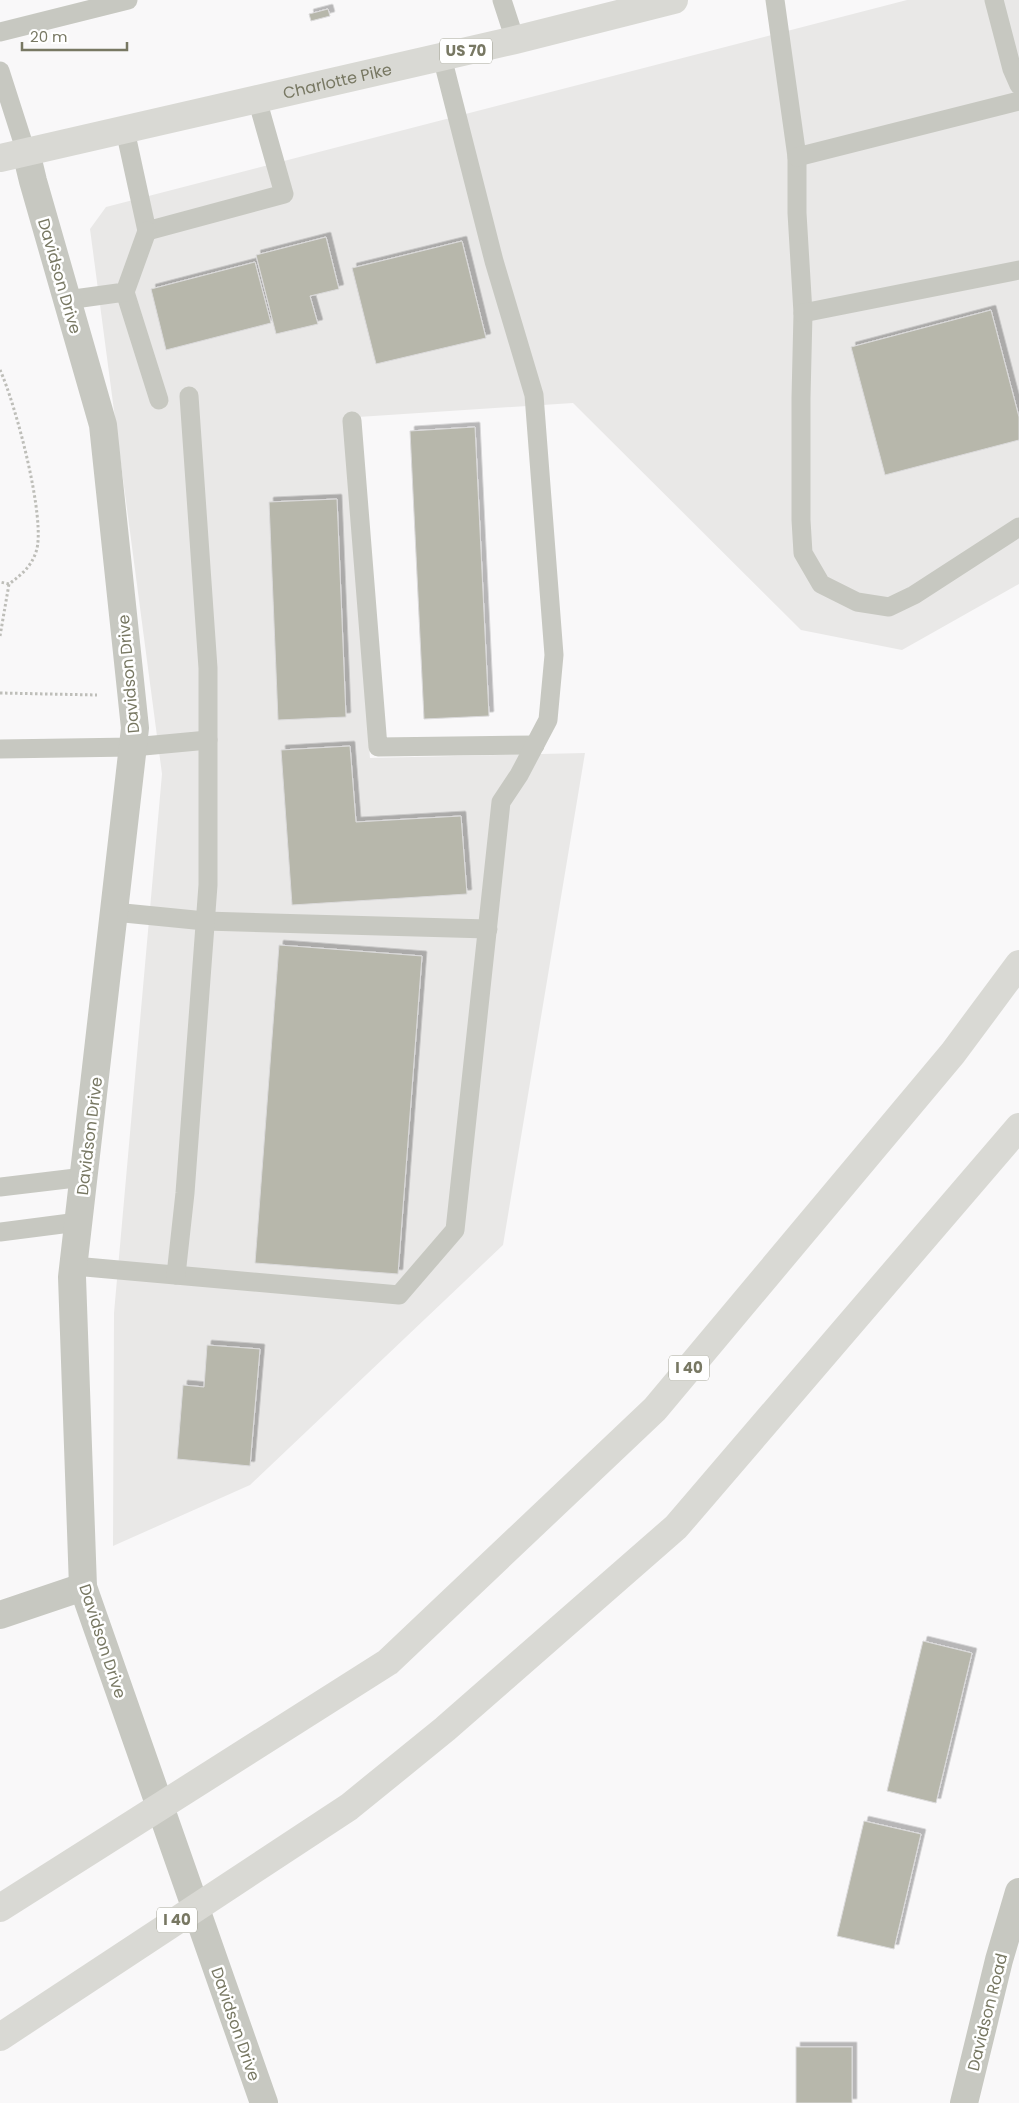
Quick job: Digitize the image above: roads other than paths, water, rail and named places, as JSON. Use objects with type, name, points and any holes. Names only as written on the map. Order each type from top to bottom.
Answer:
[{"type":"main road","name":"Charlotte Pike","points":[[0,158],[515,40],[674,0]]},
{"type":"main road","name":"I 40","points":[[0,1908],[388,1662],[655,1410],[953,1053],[1019,964]]},
{"type":"main road","name":"I 40","points":[[2,2035],[349,1807],[445,1729],[676,1527],[1019,1125]]},
{"type":"street","name":"Davidson Drive","points":[[26,152],[103,425],[135,728],[72,1277],[83,1587],[264,2103]]},
{"type":"street","points":[[0,1615],[83,1587]]},
{"type":"street","name":"Davidson Road","points":[[964,2103],[999,1960],[1019,1892]]},
{"type":"lane","points":[[0,32],[128,0]]},
{"type":"lane","points":[[502,0],[515,40]]},
{"type":"lane","points":[[774,0],[797,157],[797,213],[803,313],[801,520],[803,552],[821,584],[857,602],[888,607],[914,595],[1019,527]]},
{"type":"lane","points":[[994,0],[1012,69],[1019,85]]},
{"type":"lane","points":[[74,1266],[399,1295],[455,1230],[501,802],[548,720],[554,655],[534,395],[494,261],[442,57]]},
{"type":"lane","points":[[0,70],[26,152]]},
{"type":"lane","points":[[147,231],[284,194],[257,99]]},
{"type":"lane","points":[[797,157],[1019,101]]},
{"type":"lane","points":[[126,130],[147,231],[126,292],[159,400]]},
{"type":"lane","points":[[803,313],[1019,270]]},
{"type":"lane","points":[[67,300],[126,292]]},
{"type":"lane","points":[[176,1275],[185,1193],[208,885],[208,668],[189,396]]},
{"type":"lane","points":[[352,421],[378,747],[535,745]]},
{"type":"lane","points":[[0,749],[133,747],[208,740]]},
{"type":"lane","points":[[114,912],[205,921],[488,929]]},
{"type":"lane","points":[[0,1187],[84,1177]]},
{"type":"lane","points":[[0,1232],[78,1222]]}]
